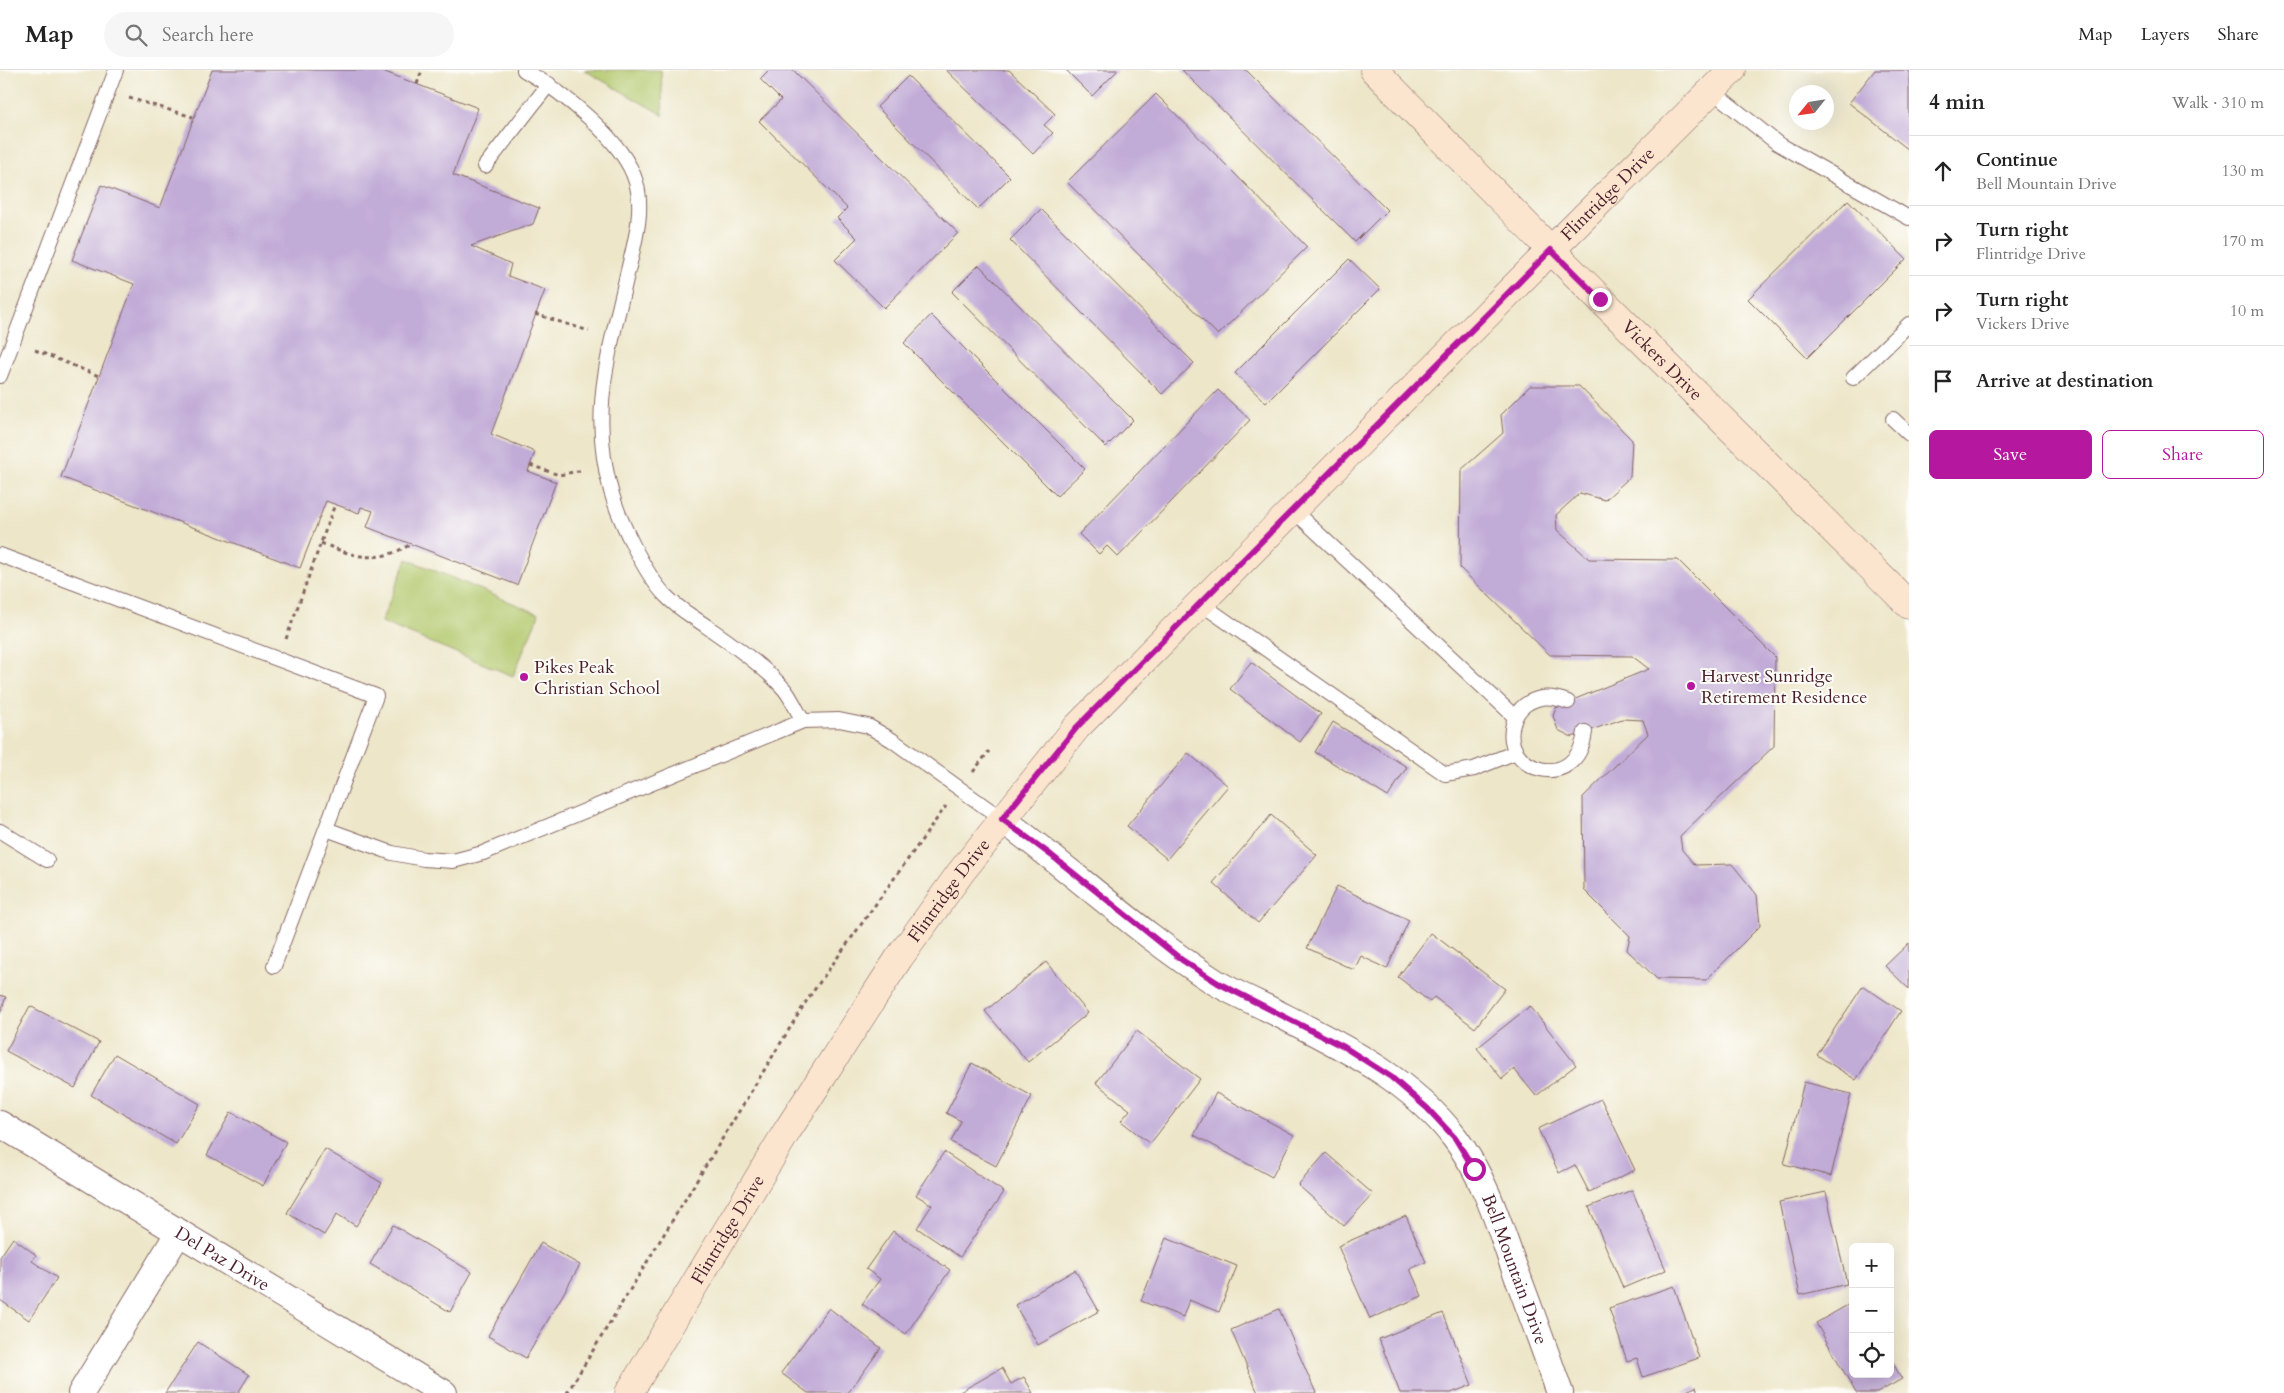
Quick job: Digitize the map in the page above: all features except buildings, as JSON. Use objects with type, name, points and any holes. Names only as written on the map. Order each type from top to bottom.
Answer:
[{"type":"street","name":"Vickers Drive","points":[[1374,70],[1551,250],[1909,605]]},
{"type":"street","name":"Flintridge Drive","points":[[629,1393],[787,1131],[899,958],[961,872],[1077,727],[1732,70]]},
{"type":"street","name":"Bell Mountain Drive","points":[[1002,819],[1051,855],[1182,960],[1218,983],[1344,1047],[1391,1077],[1427,1108],[1455,1138],[1474,1169],[1493,1209],[1560,1393]]},
{"type":"street","name":"Del Paz Drive","points":[[0,1124],[444,1393]]},
{"type":"street","points":[[80,1393],[179,1232]]},
{"type":"lane","points":[[0,376],[116,70]]},
{"type":"lane","points":[[524,70],[549,84],[612,140],[626,158],[636,182],[639,210],[634,242],[603,376],[600,415],[603,458],[612,493],[626,529],[646,568],[664,594],[682,611],[706,626],[770,676],[785,691],[803,721]]},
{"type":"lane","points":[[485,166],[549,84]]},
{"type":"lane","points":[[1711,90],[1777,142],[1909,218]]},
{"type":"lane","points":[[1853,378],[1909,324]]},
{"type":"lane","points":[[1893,419],[1909,434]]},
{"type":"lane","points":[[1293,510],[1515,717]]},
{"type":"lane","points":[[0,555],[376,696],[274,966]]},
{"type":"lane","points":[[1200,603],[1444,774],[1474,769],[1516,752]]},
{"type":"lane","points":[[1568,702],[1544,697],[1532,700],[1522,707],[1515,717],[1512,734],[1516,752],[1524,762],[1534,768],[1558,769],[1570,764],[1578,755],[1583,744],[1585,732]]},
{"type":"lane","points":[[326,829],[392,853],[453,861],[483,853],[803,721],[839,720],[868,726],[892,740],[1002,819]]},
{"type":"lane","points":[[0,831],[47,860]]},
{"type":"path","points":[[417,84],[422,70]]},
{"type":"path","points":[[108,89],[129,98],[193,117]]},
{"type":"path","points":[[535,314],[612,339]]},
{"type":"path","points":[[13,341],[99,376]]},
{"type":"path","points":[[530,465],[559,475],[584,470],[603,458]]},
{"type":"path","points":[[279,661],[289,626],[335,504]]},
{"type":"path","points":[[321,543],[357,557],[377,557],[395,554],[411,544]]},
{"type":"path","points":[[567,1393],[807,1000],[928,828],[989,752]]},
{"type":"green space","points":[[584,70],[661,70],[663,115]]},
{"type":"green space","points":[[407,559],[539,614],[513,676],[381,622]]},
{"type":"place","name":"Pikes Peak Christian School","points":[[524,677]]},
{"type":"place","name":"Harvest Sunridge Retirement Residence","points":[[1691,686]]},
{"type":"route","points":[[1474,1169],[1455,1138],[1427,1108],[1391,1077],[1344,1047],[1218,983],[1182,960],[1051,855],[1002,819],[1077,727],[1551,250],[1600,299]]}]
